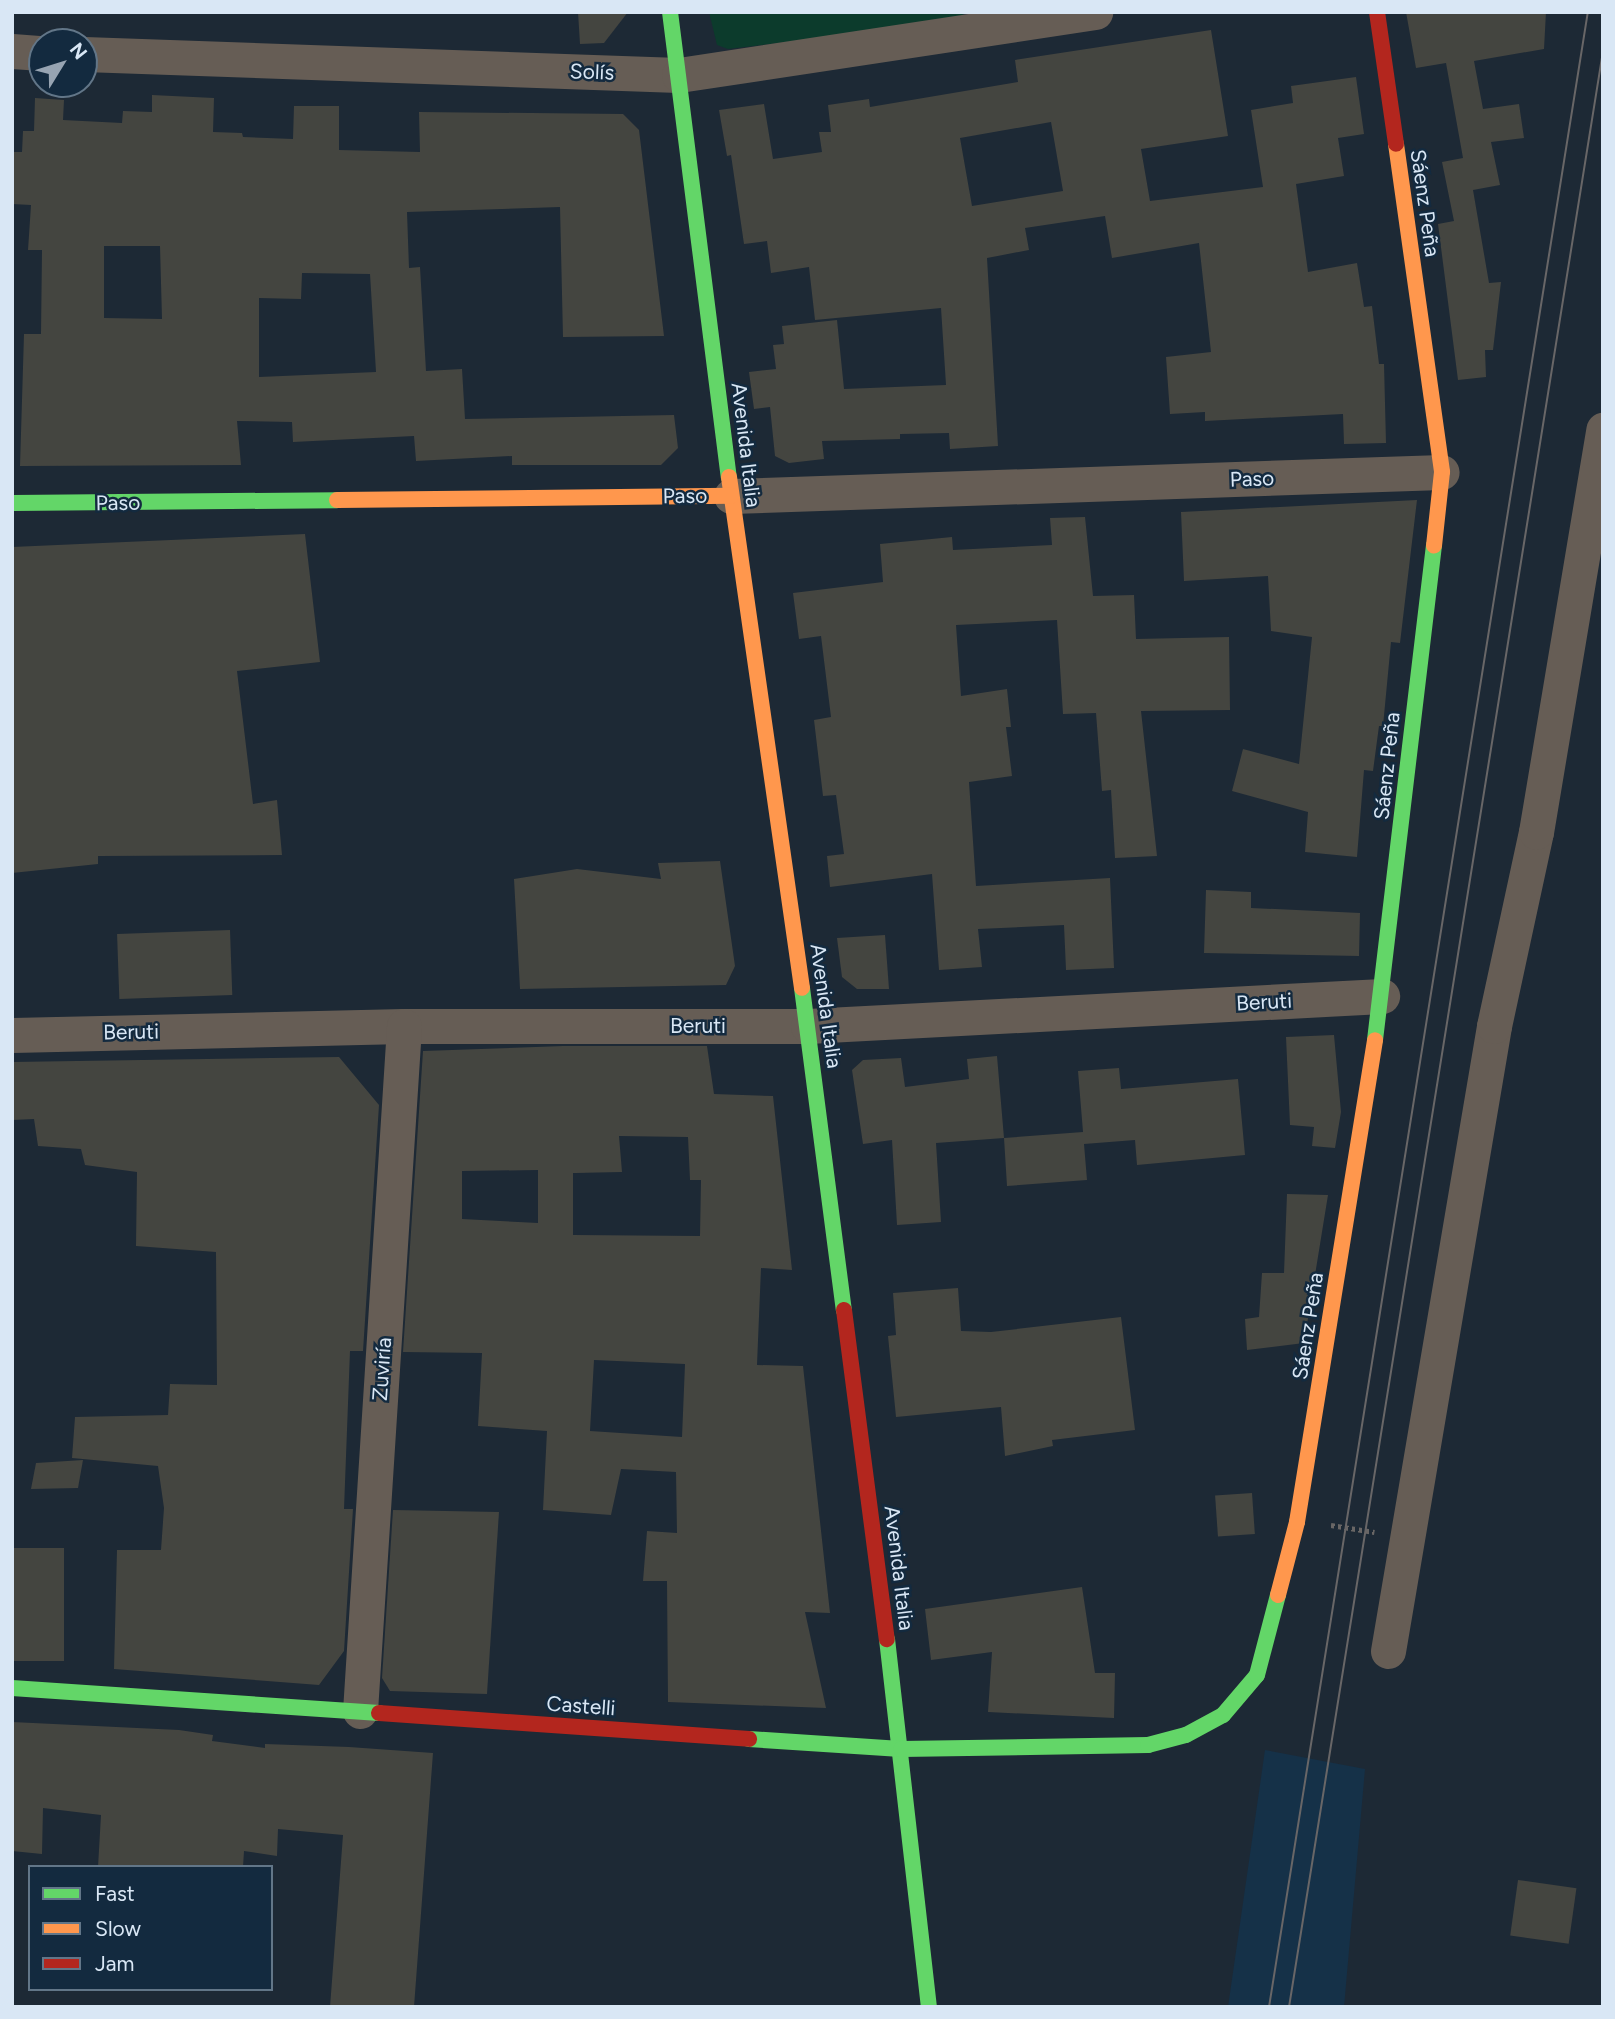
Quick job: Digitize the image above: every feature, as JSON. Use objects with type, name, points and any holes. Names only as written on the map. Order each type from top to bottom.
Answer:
[{"type":"street","name":"Avenida Italia","points":[[670,12],[731,496],[808,1026],[901,1749],[929,2007]]},
{"type":"street","name":"Solís","points":[[98,54],[679,75],[1004,19],[1096,12]]},
{"type":"street","name":"Sáenz Peña","points":[[1148,1745],[1186,1735],[1223,1715],[1258,1675],[1297,1522],[1382,996],[1442,472],[1377,12]]},
{"type":"street","points":[[1388,1651],[1494,1026],[1536,832],[1603,430]]},
{"type":"street","name":"Paso","points":[[12,503],[731,496],[1442,472]]},
{"type":"street","name":"Beruti","points":[[12,1035],[404,1026],[808,1026],[1382,996]]},
{"type":"street","name":"Zuviría","points":[[360,1712],[404,1026]]},
{"type":"street","name":"Castelli","points":[[12,1688],[901,1749],[1148,1745]]},
{"type":"path","points":[[1297,1522],[1360,1528],[1405,1541]]},
{"type":"shaded area","points":[[1265,1750],[1365,1769],[1344,2007],[1228,2007]]},
{"type":"green space","points":[[709,12],[966,12],[955,22],[728,49],[717,45]]},
{"type":"building","points":[[578,12],[628,12],[604,43],[580,44]]},
{"type":"building","points":[[1406,12],[1546,12],[1544,49],[1474,61],[1483,109],[1519,104],[1524,138],[1491,142],[1500,185],[1473,190],[1489,283],[1501,282],[1493,350],[1485,350],[1486,377],[1458,380],[1438,224],[1454,221],[1442,162],[1463,158],[1446,63],[1416,68]]},
{"type":"building","points":[[1211,30],[1228,136],[1141,149],[1150,201],[1263,187],[1251,110],[1293,103],[1291,86],[1356,77],[1364,134],[1338,138],[1344,176],[1296,184],[1308,272],[1357,263],[1364,307],[1372,306],[1379,364],[1384,364],[1386,443],[1344,444],[1343,414],[1205,421],[1205,412],[1170,414],[1166,357],[1211,352],[1199,243],[1112,258],[1105,216],[1025,228],[1029,250],[987,258],[998,446],[950,449],[949,433],[900,434],[900,439],[822,441],[824,459],[789,463],[775,456],[770,407],[754,409],[749,372],[776,369],[773,345],[784,344],[782,326],[837,320],[844,389],[946,385],[941,308],[815,320],[809,267],[771,273],[767,241],[744,244],[731,155],[727,156],[719,110],[764,104],[773,159],[822,152],[819,132],[831,132],[828,105],[869,99],[870,107],[1018,82],[1015,60]],"holes":[[[1051,122],[1063,191],[972,206],[960,138]]]},
{"type":"building","points":[[152,95],[214,98],[213,132],[242,133],[243,137],[293,139],[294,106],[339,106],[339,150],[420,152],[419,112],[623,114],[639,130],[664,336],[563,337],[560,207],[407,212],[409,268],[420,267],[426,371],[462,369],[465,419],[674,415],[678,448],[661,465],[512,465],[512,456],[416,461],[414,436],[293,442],[292,422],[237,421],[241,465],[20,466],[24,334],[41,334],[42,250],[28,250],[31,205],[12,204],[13,152],[22,152],[23,131],[34,131],[35,98],[64,100],[63,120],[122,123],[123,111],[152,112]],"holes":[[[104,246],[160,246],[162,319],[104,318]],[[302,273],[370,274],[376,372],[259,377],[259,298],[301,299]]]},
{"type":"building","points":[[1417,500],[1400,643],[1391,642],[1383,726],[1379,726],[1373,771],[1364,770],[1357,857],[1305,852],[1308,812],[1232,791],[1243,749],[1299,764],[1312,637],[1271,631],[1268,576],[1184,581],[1181,512]]},
{"type":"building","points":[[1085,517],[1093,596],[1134,595],[1136,639],[1229,637],[1230,710],[1141,711],[1157,856],[1115,858],[1111,790],[1102,791],[1096,713],[1063,714],[1057,620],[956,625],[961,696],[1007,689],[1011,727],[1006,727],[1012,776],[969,782],[976,886],[1110,878],[1114,968],[1066,970],[1064,925],[978,929],[982,967],[939,970],[932,874],[830,887],[827,856],[844,854],[836,795],[823,796],[814,720],[831,717],[821,636],[799,639],[793,593],[883,582],[880,544],[952,537],[953,550],[1052,545],[1050,518]]},
{"type":"building","points":[[305,534],[320,662],[237,671],[253,804],[277,800],[282,855],[98,856],[98,864],[12,873],[12,547]]},
{"type":"building","points":[[720,861],[735,966],[726,985],[520,989],[514,879],[577,869],[661,879],[658,863]]},
{"type":"building","points":[[1206,890],[1251,892],[1251,908],[1360,913],[1359,956],[1204,953]]},
{"type":"building","points":[[230,930],[232,995],[119,999],[117,934]]},
{"type":"building","points":[[885,935],[889,989],[857,989],[842,977],[837,938]]},
{"type":"building","points":[[1334,1035],[1341,1112],[1335,1148],[1312,1146],[1314,1127],[1290,1125],[1286,1037]]},
{"type":"building","points":[[563,1046],[707,1046],[714,1094],[773,1096],[792,1270],[761,1268],[757,1365],[803,1366],[830,1613],[805,1612],[826,1708],[668,1702],[667,1581],[643,1581],[647,1531],[677,1533],[676,1472],[621,1469],[611,1515],[543,1510],[547,1431],[478,1426],[482,1353],[403,1352],[423,1051]],"holes":[[[619,1136],[688,1137],[690,1180],[701,1180],[700,1236],[573,1235],[573,1173],[622,1172]],[[538,1170],[538,1223],[462,1219],[462,1171]],[[594,1360],[685,1364],[682,1437],[590,1431]]]},
{"type":"building","points":[[997,1056],[1004,1138],[936,1143],[941,1222],[897,1225],[892,1140],[863,1144],[852,1070],[863,1060],[901,1058],[905,1087],[969,1079],[967,1059]]},
{"type":"building","points":[[339,1057],[379,1105],[363,1351],[350,1351],[344,1509],[353,1509],[344,1651],[319,1685],[114,1669],[117,1550],[161,1550],[164,1508],[158,1466],[72,1458],[75,1417],[168,1415],[170,1384],[217,1385],[216,1252],[136,1246],[137,1172],[85,1165],[81,1149],[38,1146],[34,1119],[12,1120],[12,1062]]},
{"type":"building","points":[[1119,1068],[1121,1089],[1238,1079],[1245,1155],[1137,1165],[1135,1140],[1084,1144],[1087,1180],[1007,1186],[1004,1138],[1083,1132],[1078,1071]]},
{"type":"building","points":[[1287,1194],[1328,1195],[1304,1343],[1247,1350],[1245,1319],[1259,1317],[1262,1273],[1284,1273]]},
{"type":"building","points":[[958,1288],[961,1331],[991,1332],[1121,1317],[1135,1430],[1052,1440],[1053,1446],[1005,1456],[1001,1407],[896,1417],[888,1336],[896,1335],[893,1293]]},
{"type":"building","points":[[83,1460],[78,1488],[31,1489],[36,1463]]},
{"type":"building","points":[[1252,1493],[1255,1534],[1218,1536],[1215,1496]]},
{"type":"building","points":[[393,1510],[499,1512],[487,1694],[390,1691],[382,1678]]},
{"type":"building","points":[[12,1548],[64,1548],[64,1661],[12,1661]]},
{"type":"building","points":[[1082,1587],[1095,1673],[1115,1673],[1114,1718],[988,1712],[992,1652],[931,1660],[925,1609]]},
{"type":"building","points":[[12,1722],[179,1730],[213,1735],[212,1741],[265,1748],[265,1744],[433,1753],[414,2007],[330,2007],[343,1835],[278,1829],[277,1856],[244,1851],[243,1865],[98,1865],[101,1815],[43,1808],[42,1854],[12,1851]]},
{"type":"building","points":[[1518,1880],[1576,1888],[1569,1944],[1510,1935]]},
{"type":"tram line","points":[[1269,2007],[1588,12]]},
{"type":"tram line","points":[[1289,2007],[1603,50]]},
{"type":"traffic: fast","points":[[670,12],[729,477]]},
{"type":"traffic: fast","points":[[12,503],[337,500]]},
{"type":"traffic: fast","points":[[1375,1040],[1434,546]]},
{"type":"traffic: fast","points":[[802,988],[844,1310]]},
{"type":"traffic: fast","points":[[749,1739],[901,1749],[1148,1745],[1186,1735],[1223,1715],[1257,1675],[1278,1595]]},
{"type":"traffic: fast","points":[[887,1639],[929,2007]]},
{"type":"traffic: fast","points":[[12,1688],[379,1713]]},
{"type":"traffic: slow","points":[[1396,144],[1442,472],[1434,546]]},
{"type":"traffic: slow","points":[[729,477],[802,988]]},
{"type":"traffic: slow","points":[[337,500],[731,496]]},
{"type":"traffic: slow","points":[[1278,1595],[1297,1522],[1375,1040]]},
{"type":"traffic: jam","points":[[1377,12],[1396,144]]},
{"type":"traffic: jam","points":[[844,1310],[887,1639]]},
{"type":"traffic: jam","points":[[379,1713],[749,1739]]}]
